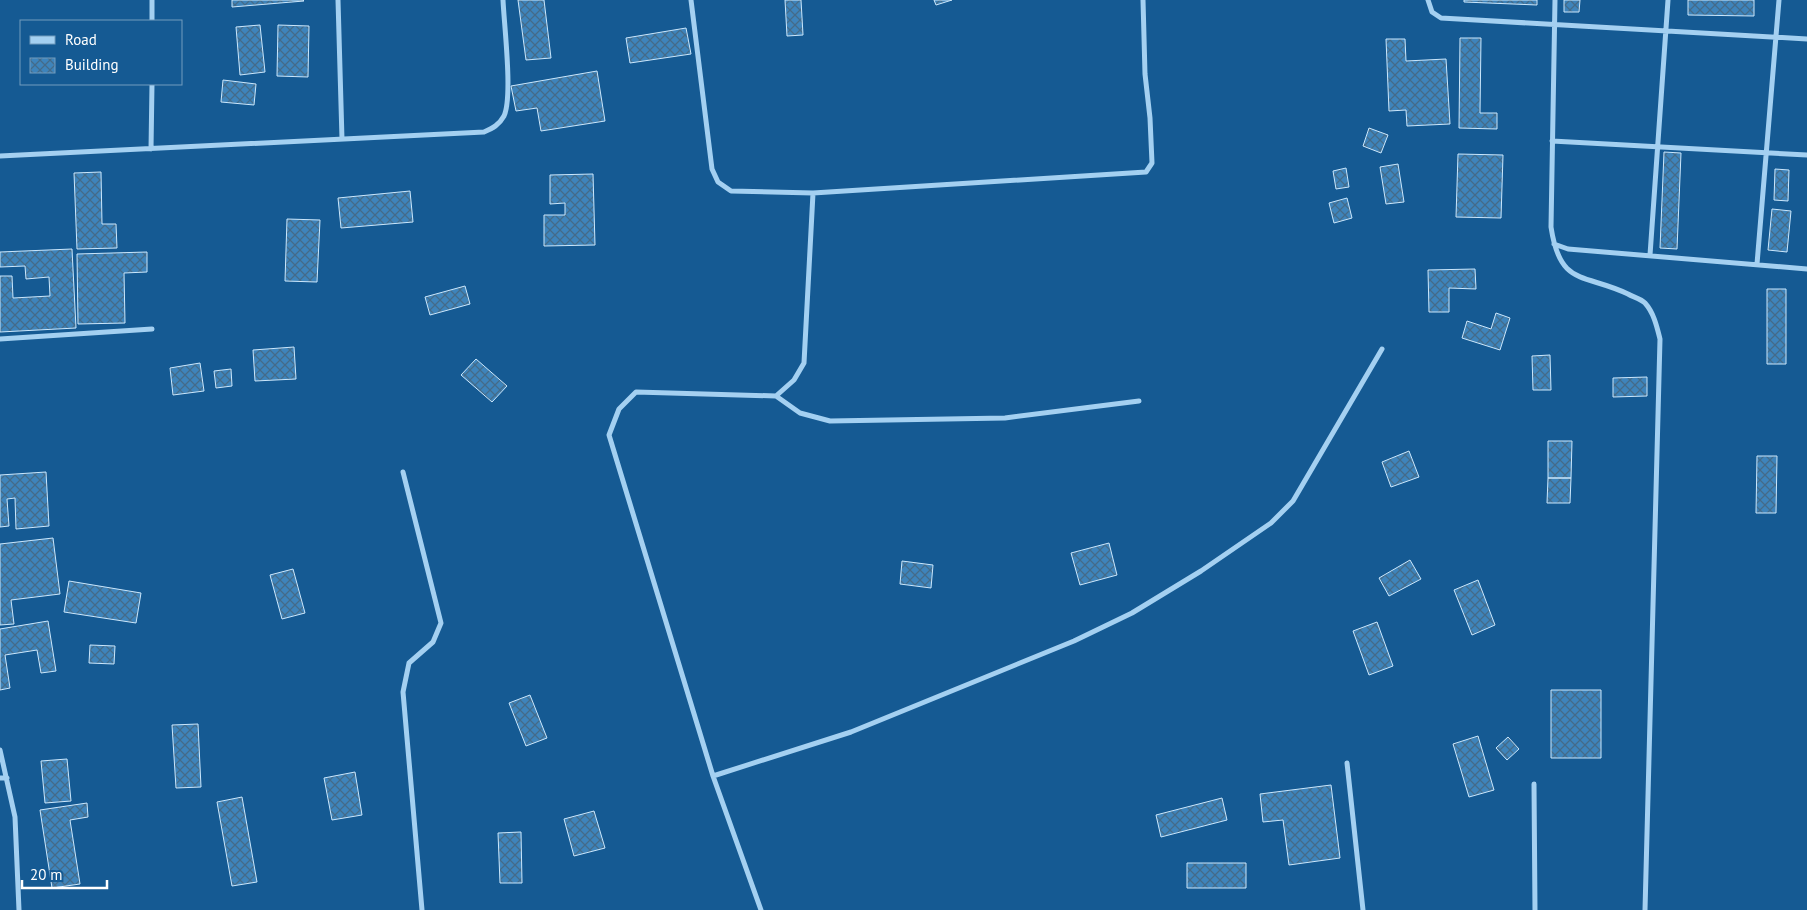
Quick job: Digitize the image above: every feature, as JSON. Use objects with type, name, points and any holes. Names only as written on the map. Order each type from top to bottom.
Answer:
[{"type":"street","points":[[152,0],[152,20]]},
{"type":"street","points":[[338,0],[342,139]]},
{"type":"street","points":[[0,156],[484,132],[497,126],[505,114],[508,95],[503,0]]},
{"type":"street","points":[[691,0],[712,169],[718,182],[731,191],[813,193],[1146,172],[1152,163],[1145,74],[1143,0]]},
{"type":"street","points":[[1428,0],[1432,12],[1441,18],[1807,39]]},
{"type":"street","points":[[1555,0],[1550,227],[1554,244],[1561,262],[1567,270],[1579,278],[1618,289],[1644,302],[1653,316],[1660,339],[1645,910]]},
{"type":"street","points":[[1650,256],[1668,0]]},
{"type":"street","points":[[1757,264],[1779,0]]},
{"type":"street","points":[[151,149],[152,85]]},
{"type":"street","points":[[1552,141],[1807,155]]},
{"type":"street","points":[[776,396],[794,380],[804,363],[813,193]]},
{"type":"street","points":[[1554,244],[1568,249],[1807,269]]},
{"type":"street","points":[[0,339],[152,329]]},
{"type":"street","points":[[713,776],[852,732],[1074,641],[1132,614],[1201,571],[1271,523],[1293,501],[1382,349]]},
{"type":"street","points":[[761,910],[713,776],[609,435],[619,409],[636,392],[776,396],[800,413],[830,421],[1006,418],[1139,401]]},
{"type":"street","points":[[403,472],[441,624],[433,642],[409,663],[403,692],[422,910]]},
{"type":"street","points":[[0,750],[8,778],[15,817],[18,910]]},
{"type":"street","points":[[1347,763],[1362,910]]},
{"type":"street","points":[[0,778],[8,778]]},
{"type":"street","points":[[1534,784],[1534,910]]},
{"type":"building","points":[[232,0],[303,0],[304,1],[232,7]]},
{"type":"building","points":[[518,0],[544,0],[551,58],[526,60]]},
{"type":"building","points":[[785,0],[801,0],[803,35],[787,36]]},
{"type":"building","points":[[934,0],[952,0],[936,5]]},
{"type":"building","points":[[1464,0],[1537,0],[1537,5],[1464,2]]},
{"type":"building","points":[[1564,0],[1580,0],[1579,12],[1564,12]]},
{"type":"building","points":[[1688,0],[1754,0],[1754,16],[1688,15]]},
{"type":"building","points":[[260,25],[265,72],[240,75],[236,27]]},
{"type":"building","points":[[278,25],[309,26],[308,77],[277,76]]},
{"type":"building","points":[[686,28],[691,54],[630,63],[626,38]]},
{"type":"building","points":[[1460,38],[1481,38],[1480,113],[1497,113],[1497,129],[1459,128]]},
{"type":"building","points":[[1386,39],[1405,39],[1406,61],[1446,59],[1450,124],[1407,126],[1406,110],[1389,111]]},
{"type":"building","points":[[597,71],[605,121],[541,131],[537,108],[516,111],[511,86]]},
{"type":"building","points":[[223,80],[256,84],[254,105],[221,102]]},
{"type":"building","points":[[1369,128],[1388,135],[1381,153],[1363,146]]},
{"type":"building","points":[[1664,152],[1681,153],[1677,249],[1660,248]]},
{"type":"building","points":[[1458,154],[1503,155],[1501,218],[1456,217]]},
{"type":"building","points":[[1398,164],[1404,202],[1386,204],[1380,167]]},
{"type":"building","points":[[1346,168],[1349,187],[1336,189],[1333,171]]},
{"type":"building","points":[[1775,169],[1789,170],[1788,201],[1774,200]]},
{"type":"building","points":[[101,172],[102,224],[116,224],[117,248],[77,249],[74,173]]},
{"type":"building","points":[[593,174],[595,245],[544,246],[544,215],[565,215],[565,203],[550,204],[550,175]]},
{"type":"building","points":[[410,191],[413,222],[341,228],[338,198]]},
{"type":"building","points":[[1347,198],[1352,218],[1334,223],[1329,203]]},
{"type":"building","points":[[1772,209],[1791,211],[1787,252],[1768,250]]},
{"type":"building","points":[[287,219],[320,220],[317,282],[285,281]]},
{"type":"building","points":[[72,249],[76,328],[0,332],[0,276],[12,276],[13,298],[50,296],[49,277],[26,279],[25,266],[0,267],[0,252]]},
{"type":"building","points":[[147,252],[147,272],[124,273],[125,323],[78,324],[77,254]]},
{"type":"building","points":[[1475,269],[1476,289],[1449,288],[1449,312],[1429,312],[1428,270]]},
{"type":"building","points":[[465,286],[470,304],[430,315],[425,297]]},
{"type":"building","points":[[1767,289],[1786,289],[1786,364],[1767,364]]},
{"type":"building","points":[[1496,313],[1510,318],[1500,350],[1462,338],[1467,321],[1491,329]]},
{"type":"building","points":[[294,347],[296,379],[255,381],[253,350]]},
{"type":"building","points":[[1550,355],[1551,390],[1533,390],[1532,356]]},
{"type":"building","points":[[476,359],[507,386],[492,402],[461,375]]},
{"type":"building","points":[[200,363],[204,391],[173,395],[170,368]]},
{"type":"building","points":[[231,369],[232,386],[216,388],[214,371]]},
{"type":"building","points":[[1647,377],[1647,396],[1613,397],[1613,378]]},
{"type":"building","points":[[1548,441],[1572,441],[1571,478],[1548,478]]},
{"type":"building","points":[[1409,451],[1419,477],[1391,487],[1382,462]]},
{"type":"building","points":[[1757,456],[1777,456],[1776,513],[1756,513]]},
{"type":"building","points":[[46,472],[49,526],[16,529],[15,498],[7,499],[9,526],[0,527],[0,475]]},
{"type":"building","points":[[1548,478],[1571,478],[1570,503],[1547,503]]},
{"type":"building","points":[[53,538],[60,594],[11,600],[14,624],[0,625],[0,544]]},
{"type":"building","points":[[1109,543],[1117,575],[1080,585],[1071,553]]},
{"type":"building","points":[[1410,560],[1421,579],[1389,596],[1379,578]]},
{"type":"building","points":[[902,561],[933,565],[931,588],[900,584]]},
{"type":"building","points":[[293,569],[305,613],[282,619],[270,575]]},
{"type":"building","points":[[1478,580],[1495,625],[1472,635],[1454,590]]},
{"type":"building","points":[[69,581],[141,593],[136,623],[64,612]]},
{"type":"building","points":[[48,621],[56,671],[41,673],[37,650],[5,655],[10,688],[0,690],[0,629]]},
{"type":"building","points":[[1377,622],[1393,666],[1369,675],[1353,631]]},
{"type":"building","points":[[90,645],[115,646],[114,664],[89,663]]},
{"type":"building","points":[[1551,690],[1601,690],[1601,758],[1551,758]]},
{"type":"building","points":[[530,695],[547,738],[526,746],[509,703]]},
{"type":"building","points":[[198,724],[201,787],[176,788],[172,725]]},
{"type":"building","points":[[1478,736],[1494,790],[1469,797],[1453,744]]},
{"type":"building","points":[[1508,737],[1519,749],[1507,760],[1496,748]]},
{"type":"building","points":[[67,759],[71,801],[45,803],[41,761]]},
{"type":"building","points":[[355,772],[362,815],[332,820],[324,778]]},
{"type":"building","points":[[1331,785],[1340,858],[1289,865],[1283,820],[1263,822],[1260,794]]},
{"type":"building","points":[[242,797],[257,882],[232,886],[217,802]]},
{"type":"building","points":[[1222,798],[1227,820],[1161,837],[1156,815]]},
{"type":"building","points":[[87,803],[88,817],[70,820],[80,884],[52,888],[40,810]]},
{"type":"building","points":[[594,811],[605,848],[574,856],[564,819]]},
{"type":"building","points":[[521,832],[522,883],[500,883],[498,833]]},
{"type":"building","points":[[1187,863],[1246,863],[1246,888],[1187,888]]}]
